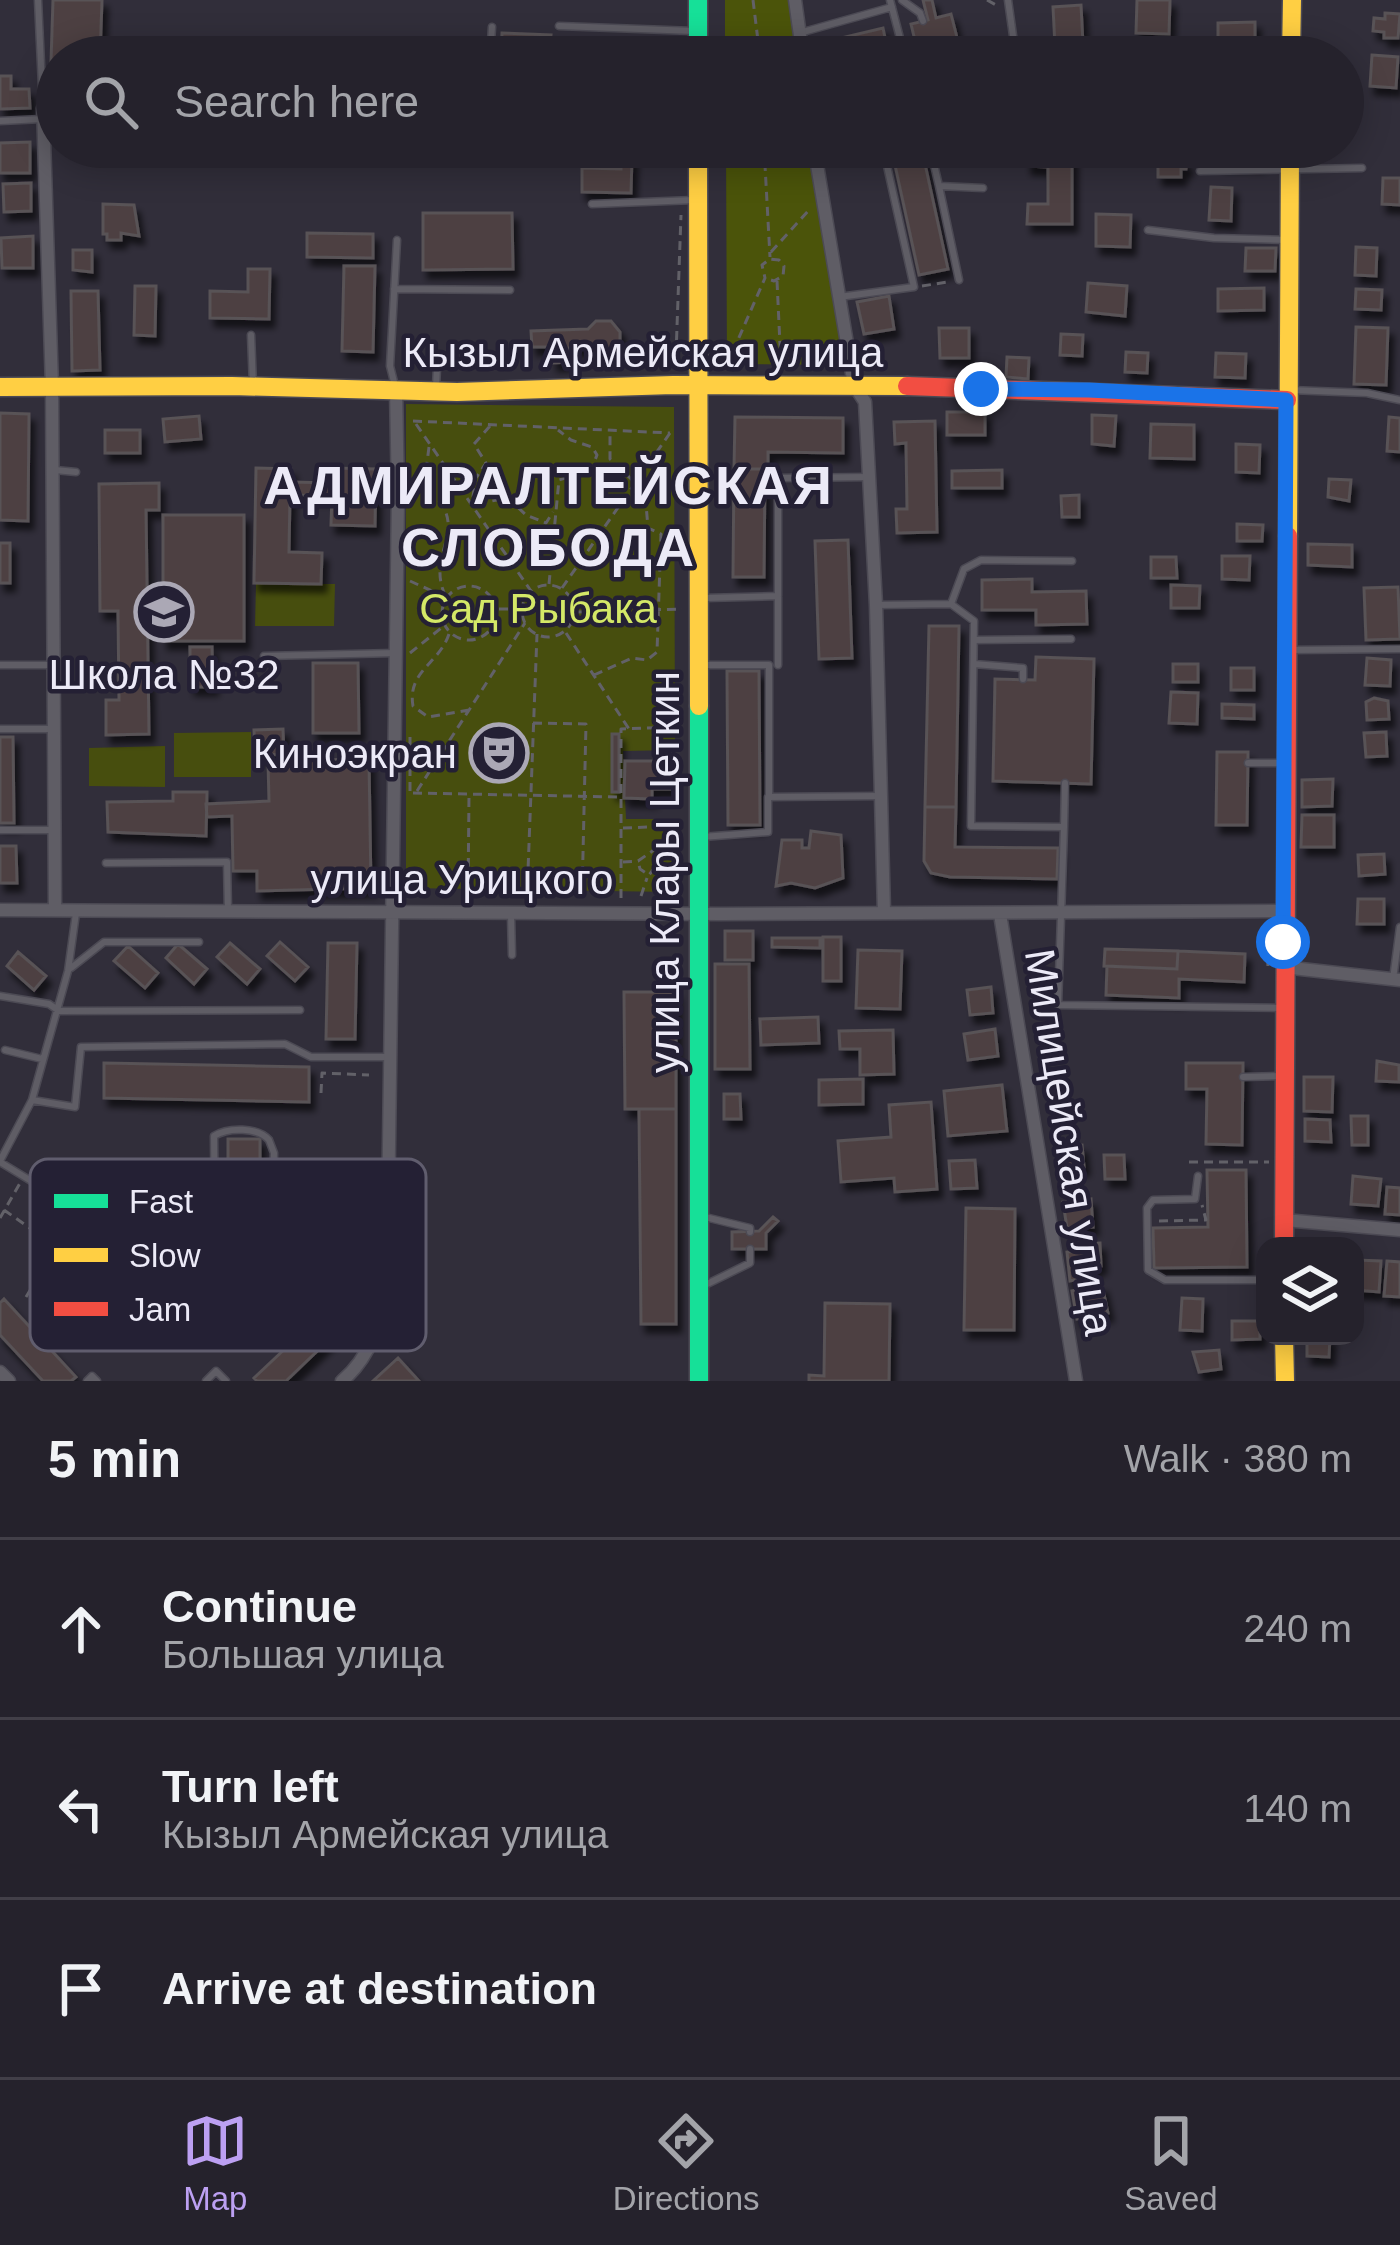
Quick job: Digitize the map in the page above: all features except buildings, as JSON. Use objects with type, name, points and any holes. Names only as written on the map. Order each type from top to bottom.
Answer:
[{"type":"street","points":[[698,0],[698,36]]},
{"type":"street","points":[[796,0],[800,36]]},
{"type":"street","points":[[1291,36],[1292,0]]},
{"type":"street","points":[[45,168],[52,387],[55,910]]},
{"type":"street","name":"улица Клары Цеткин","points":[[694,168],[689,200],[701,598],[699,1381]]},
{"type":"street","points":[[818,168],[854,385],[866,402],[884,912]]},
{"type":"street","points":[[1284,1237],[1289,170]]},
{"type":"street","name":"Кызыл Армейская улица","points":[[0,387],[436,391],[854,385],[997,395],[1089,390],[1287,395]]},
{"type":"street","points":[[389,1159],[391,913],[402,653],[396,389]]},
{"type":"street","name":"улица Урицкого","points":[[0,910],[1284,911]]},
{"type":"street","name":"Милицейская улица","points":[[1000,914],[1076,1381]]},
{"type":"street","points":[[1283,968],[1396,980]]},
{"type":"street","points":[[1284,1220],[1400,1230]]},
{"type":"street","points":[[1285,1345],[1285,1381]]},
{"type":"street","points":[[342,1381],[360,1366],[367,1351]]},
{"type":"street","points":[[0,1372],[9,1381]]},
{"type":"lane","points":[[38,0],[40,36]]},
{"type":"lane","points":[[902,0],[923,21]]},
{"type":"lane","points":[[1008,0],[1013,36]]},
{"type":"lane","points":[[800,33],[891,3],[900,36]]},
{"type":"lane","points":[[559,26],[698,31]]},
{"type":"lane","points":[[491,36],[492,27]]},
{"type":"lane","points":[[0,121],[36,114]]},
{"type":"lane","points":[[839,297],[914,287],[889,168]]},
{"type":"lane","points":[[935,168],[959,280]]},
{"type":"lane","points":[[1200,171],[1362,168]]},
{"type":"lane","points":[[939,186],[982,188]]},
{"type":"lane","points":[[592,204],[689,200]]},
{"type":"lane","points":[[1148,230],[1288,240]]},
{"type":"lane","points":[[396,389],[391,366],[397,240]]},
{"type":"lane","points":[[394,290],[510,290]]},
{"type":"lane","points":[[251,335],[253,387]]},
{"type":"lane","points":[[436,391],[437,367]]},
{"type":"lane","points":[[1287,395],[1367,393],[1400,400]]},
{"type":"lane","points":[[52,470],[76,472]]},
{"type":"lane","points":[[778,665],[778,478],[869,477]]},
{"type":"lane","points":[[951,604],[964,569],[981,560],[1072,561]]},
{"type":"lane","points":[[701,598],[778,596]]},
{"type":"lane","points":[[876,604],[951,604],[974,620],[971,826],[1064,827]]},
{"type":"lane","points":[[974,640],[1070,639]]},
{"type":"lane","points":[[1285,650],[1400,649]]},
{"type":"lane","points":[[265,656],[402,653]]},
{"type":"lane","points":[[0,664],[52,665]]},
{"type":"lane","points":[[974,664],[1023,668],[1023,679]]},
{"type":"lane","points":[[697,837],[768,832],[769,797],[769,665],[701,665]]},
{"type":"lane","points":[[0,729],[52,729]]},
{"type":"lane","points":[[1248,763],[1285,763]]},
{"type":"lane","points":[[1065,783],[1058,1005],[1283,1008]]},
{"type":"lane","points":[[769,797],[879,796]]},
{"type":"lane","points":[[0,830],[54,830]]},
{"type":"lane","points":[[106,863],[227,862],[228,910]]},
{"type":"lane","points":[[30,1181],[0,1161],[32,1100],[68,971],[76,910]]},
{"type":"lane","points":[[511,912],[512,955]]},
{"type":"lane","points":[[1396,980],[1400,926]]},
{"type":"lane","points":[[68,971],[104,942],[199,941]]},
{"type":"lane","points":[[0,996],[59,1011],[300,1010]]},
{"type":"lane","points":[[32,1100],[75,1107],[81,1047],[285,1044],[311,1058],[391,1058]]},
{"type":"lane","points":[[5,1050],[42,1058]]},
{"type":"lane","points":[[1243,1077],[1283,1076]]},
{"type":"lane","points":[[212,1159],[214,1136],[222,1131],[255,1131],[269,1140],[274,1159]]},
{"type":"lane","points":[[1198,1176],[1195,1199],[1153,1200],[1147,1208],[1148,1270],[1165,1280],[1256,1280]]},
{"type":"lane","points":[[701,1216],[750,1228],[750,1232]]},
{"type":"lane","points":[[700,1288],[750,1263],[750,1249]]},
{"type":"lane","points":[[206,1381],[216,1371],[226,1381]]},
{"type":"lane","points":[[87,1381],[92,1376],[97,1381]]},
{"type":"path","points":[[753,0],[757,36]]},
{"type":"path","points":[[987,0],[996,5]]},
{"type":"path","points":[[765,168],[770,256]]},
{"type":"path","points":[[722,358],[730,358],[765,278],[762,265],[822,196]]},
{"type":"path","points":[[676,355],[689,200]]},
{"type":"path","points":[[770,256],[784,266],[777,280],[782,386]]},
{"type":"path","points":[[765,278],[777,280]]},
{"type":"path","points":[[914,287],[959,280]]},
{"type":"path","points":[[531,591],[413,421],[670,433],[562,588]]},
{"type":"path","points":[[491,425],[474,444],[486,463],[472,488],[473,496],[481,503],[508,498],[526,515],[546,523],[554,510]]},
{"type":"path","points":[[549,584],[559,480],[592,470],[597,455],[592,447],[557,429]]},
{"type":"path","points":[[594,675],[632,658],[647,660],[657,652],[660,609],[662,534],[647,528],[645,492],[610,459],[610,431]]},
{"type":"path","points":[[430,445],[422,479],[445,505],[450,536],[439,566],[446,597],[442,607],[445,625],[471,640],[491,631],[497,609],[486,590],[465,585],[446,597]]},
{"type":"path","points":[[409,581],[446,597]]},
{"type":"path","points":[[549,584],[572,598],[575,612],[565,632],[548,638],[525,623],[522,609],[531,591],[549,584]]},
{"type":"path","points":[[497,609],[522,609]]},
{"type":"path","points":[[575,612],[682,609]]},
{"type":"path","points":[[525,623],[413,793],[621,797]]},
{"type":"path","points":[[402,653],[445,625]]},
{"type":"path","points":[[450,632],[447,642],[414,677],[413,706],[428,717],[470,709]]},
{"type":"path","points":[[565,632],[629,729]]},
{"type":"path","points":[[527,897],[537,634]]},
{"type":"path","points":[[532,723],[586,724],[583,897]]},
{"type":"path","points":[[621,898],[621,729],[681,728]]},
{"type":"path","points":[[410,761],[437,761]]},
{"type":"path","points":[[468,896],[469,794]]},
{"type":"path","points":[[622,828],[676,828],[638,861],[622,862]]},
{"type":"path","points":[[640,896],[656,866],[656,846]]},
{"type":"path","points":[[638,861],[648,876]]},
{"type":"path","points":[[656,866],[676,873]]},
{"type":"path","points":[[321,1094],[322,1073],[369,1075]]},
{"type":"path","points":[[1189,1162],[1270,1162]]},
{"type":"path","points":[[0,1218],[24,1177]]},
{"type":"path","points":[[1150,1221],[1206,1220],[1202,1196]]},
{"type":"path","points":[[4,1210],[30,1228]]},
{"type":"path","points":[[1178,1210],[1182,1220]]},
{"type":"path","points":[[26,1298],[30,1291]]},
{"type":"green space","points":[[725,0],[788,0],[795,36],[725,36]]},
{"type":"green space","points":[[726,168],[818,168],[843,365],[727,364]]},
{"type":"green space","name":"Сад Рыбака","points":[[406,404],[674,407],[675,750],[623,751],[626,819],[671,819],[672,892],[406,888]]},
{"type":"green space","points":[[256,584],[335,584],[334,626],[255,626]]},
{"type":"green space","points":[[251,732],[251,777],[174,777],[174,733]]},
{"type":"green space","points":[[165,746],[165,787],[89,786],[89,748]]},
{"type":"traffic: fast","points":[[698,0],[698,36]]},
{"type":"traffic: fast","points":[[699,706],[699,1381]]},
{"type":"traffic: slow","points":[[1291,36],[1292,0]]},
{"type":"traffic: slow","points":[[698,168],[699,706]]},
{"type":"traffic: slow","points":[[1288,536],[1290,168]]},
{"type":"traffic: slow","points":[[0,387],[457,392],[673,385],[907,386]]},
{"type":"traffic: slow","points":[[1284,1345],[1285,1381]]},
{"type":"traffic: jam","points":[[907,386],[1287,400]]},
{"type":"traffic: jam","points":[[1284,1237],[1288,536]]},
{"type":"place","name":"Школа №32","points":[[164,612]]},
{"type":"place","name":"Киноэкран","points":[[499,753]]},
{"type":"district","name":"АДМИРАЛТЕЙСКАЯ СЛОБОДА","points":[[549,516]]},
{"type":"route","points":[[981,389],[1286,400],[1283,942]]}]
